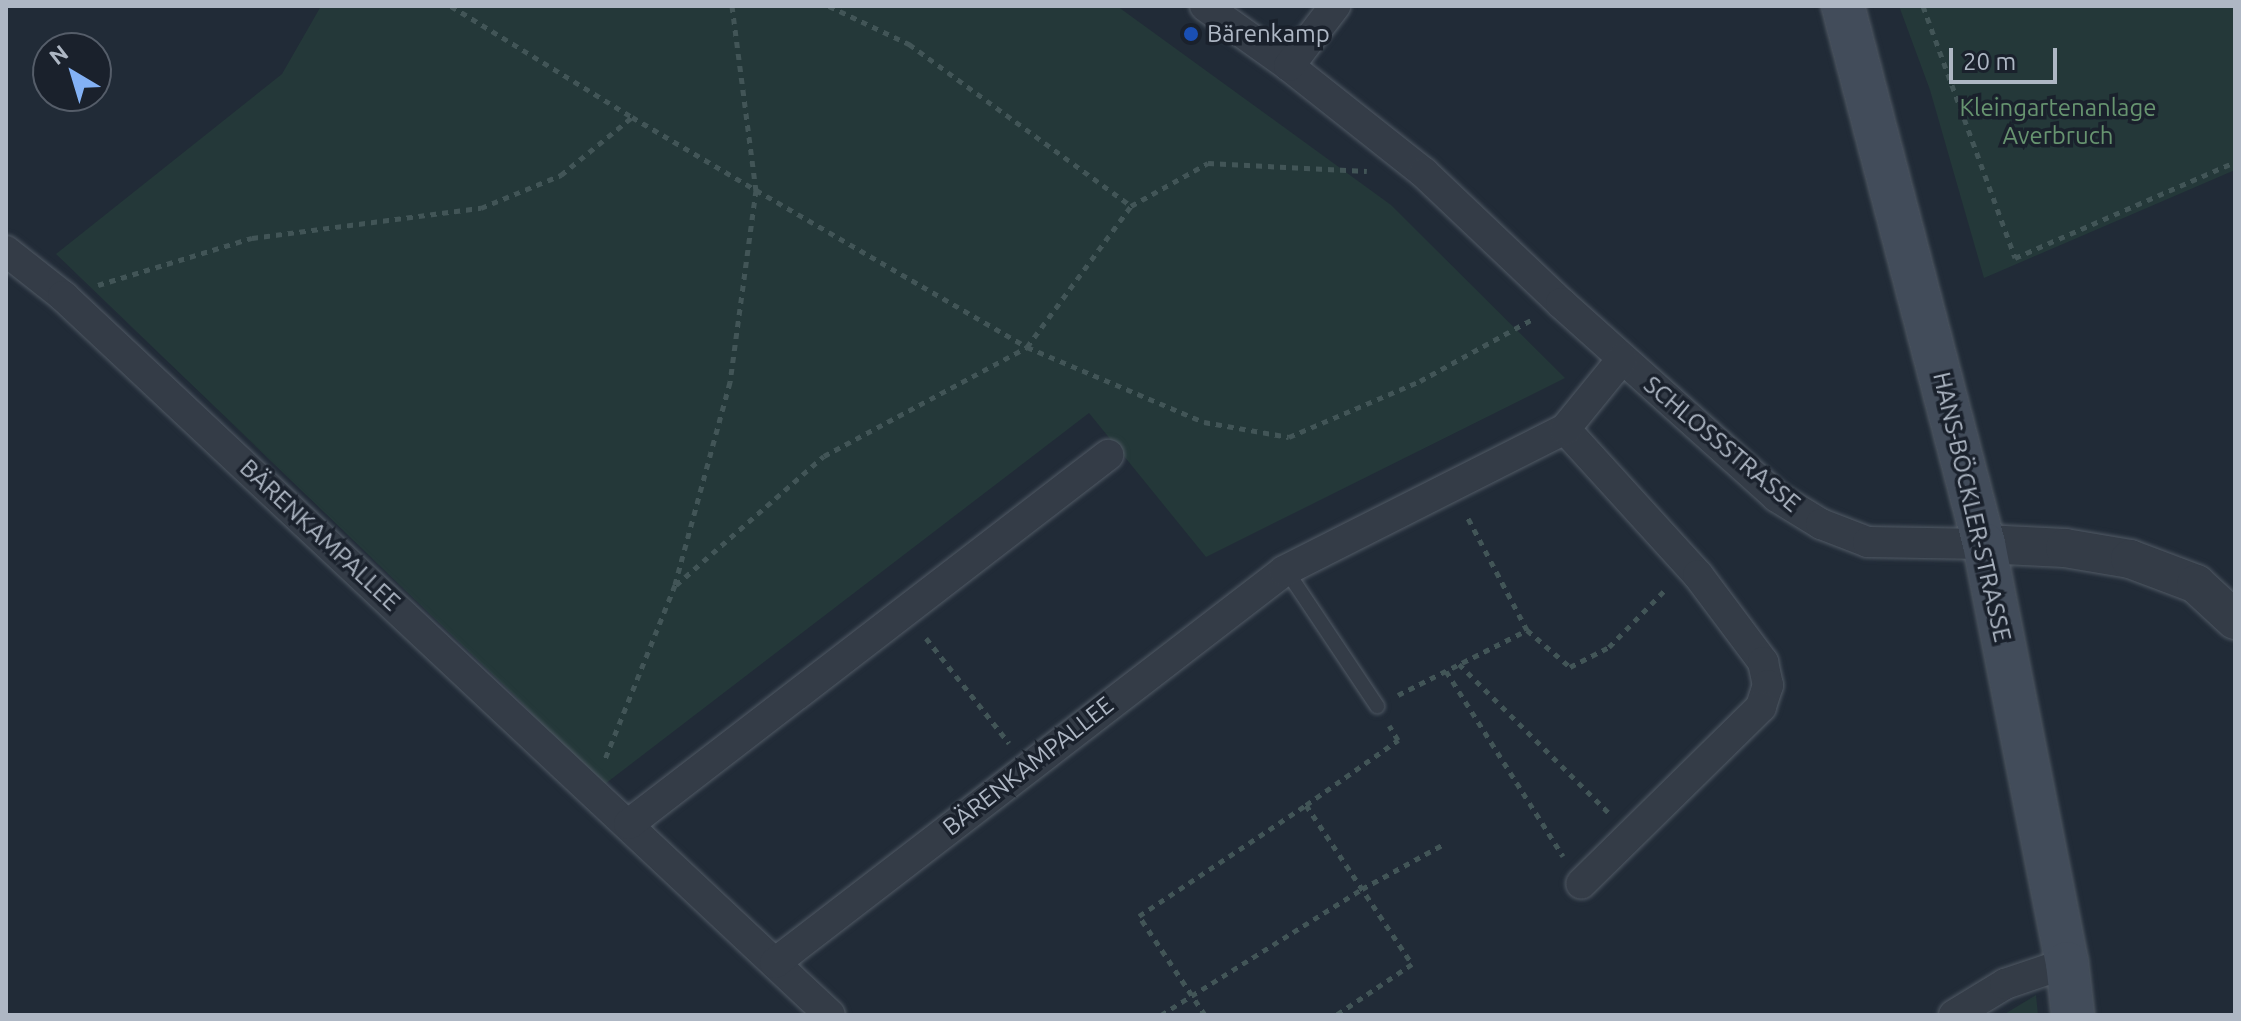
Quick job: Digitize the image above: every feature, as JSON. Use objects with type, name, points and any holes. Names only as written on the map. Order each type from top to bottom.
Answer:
[{"type":"main road","name":"HANS-BÖCKLER-STRASSE","points":[[1843,6],[1984,544],[2067,963],[2073,1015]]},
{"type":"street","name":"SCHLOSSSTRASSE","points":[[1205,6],[1289,66],[1424,173],[1622,359],[1777,497],[1821,524],[1868,542],[2065,548],[2130,559],[2196,584],[2235,620]]},
{"type":"street","points":[[1289,66],[1335,6]]},
{"type":"street","name":"BÄRENKAMPALLEE","points":[[6,251],[63,296],[830,1015]]},
{"type":"street","name":"SCHLOSSSTRASSE","points":[[1285,571],[1452,489],[1565,429],[1622,359]]},
{"type":"street","points":[[1565,429],[1689,565],[1763,662],[1768,685],[1761,707],[1581,884]]},
{"type":"street","points":[[629,824],[1108,455]]},
{"type":"street","name":"BÄRENKAMPALLEE","points":[[775,963],[1027,766],[1285,571]]},
{"type":"street","points":[[1954,1015],[2005,984],[2067,963]]},
{"type":"lane","points":[[1285,571],[1377,706]]},
{"type":"path","points":[[451,6],[632,117],[1027,347],[1204,422],[1289,437],[1420,381],[1561,303]]},
{"type":"path","points":[[593,790],[675,585],[730,382],[756,190],[732,6]]},
{"type":"path","points":[[829,6],[909,44],[1131,206]]},
{"type":"path","points":[[1923,6],[2015,258],[2235,162]]},
{"type":"path","points":[[63,296],[252,238],[481,208],[561,175],[632,117]]},
{"type":"path","points":[[675,585],[824,456],[1027,347],[1131,206],[1208,163],[1424,173]]},
{"type":"path","points":[[1452,489],[1527,630],[1570,667],[1609,647],[1689,565]]},
{"type":"path","points":[[905,612],[1027,766]]},
{"type":"path","points":[[1205,1015],[1139,916],[1398,740],[1377,706],[1527,630]]},
{"type":"path","points":[[1459,664],[1631,835]]},
{"type":"path","points":[[1446,671],[1581,884]]},
{"type":"path","points":[[1306,805],[1412,964],[1336,1015]]},
{"type":"path","points":[[1161,1015],[1362,889],[1444,844]]},
{"type":"green space","points":[[321,6],[1117,6],[1391,205],[1565,378],[1206,557],[1089,413],[601,787],[515,696],[56,254],[282,74]]},
{"type":"green space","name":"Kleingartenanlage Averbruch","points":[[1899,6],[2235,6],[2235,170],[1984,278],[1930,90]]},
{"type":"green space","points":[[2036,995],[2038,1015],[2003,1015]]},
{"type":"place","name":"Bärenkamp","points":[[1191,34]]}]
